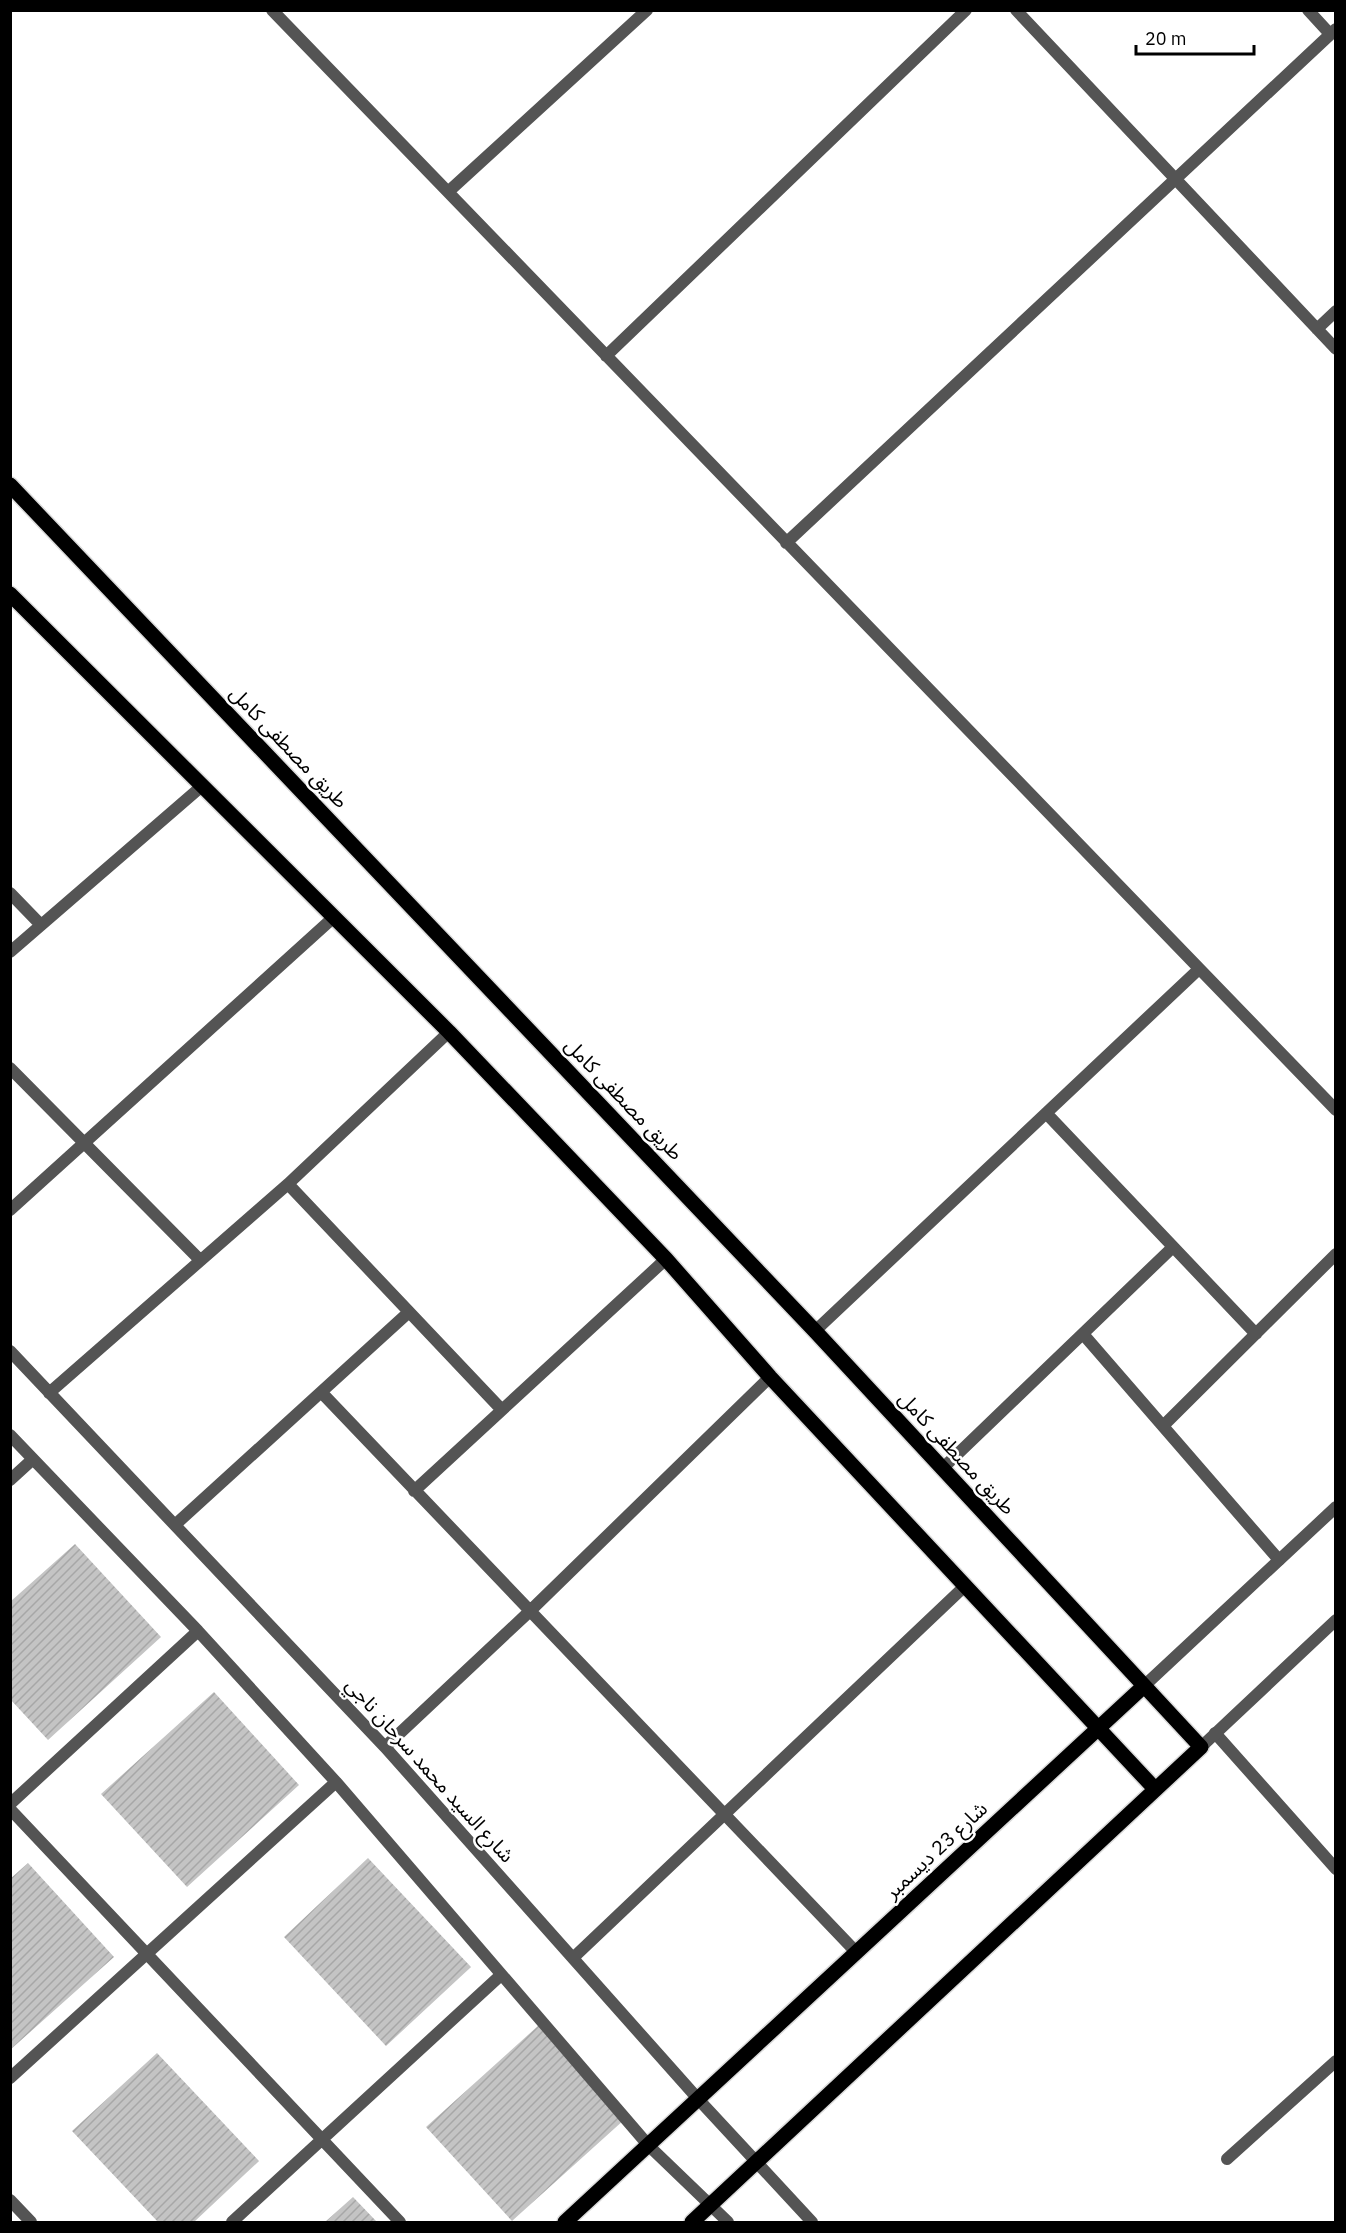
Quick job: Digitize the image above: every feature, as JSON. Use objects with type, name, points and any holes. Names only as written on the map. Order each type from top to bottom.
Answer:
[{"type":"main road","name":"طريق مصطفى كامل","points":[[10,485],[815,1331],[1201,1747]]},
{"type":"main road","points":[[10,594],[449,1032],[666,1259],[770,1377],[1155,1789]]},
{"type":"main road","name":"شارع 23 ديسمبر","points":[[565,2223],[1144,1686]]},
{"type":"main road","points":[[692,2223],[1201,1747]]},
{"type":"street","points":[[272,10],[1335,1110]]},
{"type":"street","points":[[447,192],[647,10]]},
{"type":"street","points":[[606,356],[966,10]]},
{"type":"street","points":[[1016,10],[1335,349]]},
{"type":"street","points":[[786,543],[1333,32],[1308,10]]},
{"type":"street","points":[[1317,329],[1335,311]]},
{"type":"street","points":[[10,952],[202,786]]},
{"type":"street","points":[[10,893],[41,925]]},
{"type":"street","points":[[10,1210],[85,1145],[334,917]]},
{"type":"street","points":[[815,1331],[1199,969]]},
{"type":"street","points":[[49,1393],[288,1184],[449,1032]]},
{"type":"street","points":[[10,1068],[200,1260]]},
{"type":"street","points":[[1047,1113],[1256,1334]]},
{"type":"street","points":[[288,1184],[502,1410]]},
{"type":"street","points":[[943,1468],[1173,1247]]},
{"type":"street","points":[[1164,1426],[1335,1254]]},
{"type":"street","points":[[414,1491],[666,1259]]},
{"type":"street","points":[[176,1524],[409,1312]]},
{"type":"street","points":[[1083,1334],[1279,1560]]},
{"type":"street","name":"شارع السيد محمد سرحان ناجي","points":[[10,1351],[385,1747],[699,2100],[812,2223]]},
{"type":"street","points":[[385,1747],[530,1611],[770,1377]]},
{"type":"street","points":[[322,1393],[857,1953]]},
{"type":"street","points":[[10,1435],[198,1631],[336,1782],[648,2146],[728,2223]]},
{"type":"street","points":[[10,1479],[33,1459]]},
{"type":"street","name":"شارع 23 ديسمبر","points":[[1144,1686],[1335,1507]]},
{"type":"street","points":[[573,1958],[966,1585]]},
{"type":"street","points":[[1201,1747],[1335,1620]]},
{"type":"street","points":[[10,1804],[198,1631]]},
{"type":"street","points":[[1215,1733],[1335,1869]]},
{"type":"street","points":[[10,2078],[336,1782]]},
{"type":"street","points":[[10,1809],[400,2223]]},
{"type":"street","points":[[232,2223],[501,1975]]},
{"type":"street","points":[[1227,2159],[1335,2061]]},
{"type":"street","points":[[10,2200],[31,2223]]},
{"type":"building","points":[[75,1544],[161,1637],[48,1740],[10,1699],[10,1602]]},
{"type":"building","points":[[214,1692],[299,1785],[187,1887],[101,1794]]},
{"type":"building","points":[[368,1858],[471,1967],[386,2046],[284,1937]]},
{"type":"building","points":[[28,1863],[114,1957],[10,2050],[10,1879]]},
{"type":"building","points":[[539,2025],[625,2119],[512,2221],[426,2127]]},
{"type":"building","points":[[157,2053],[259,2161],[194,2222],[158,2222],[72,2131]]},
{"type":"building","points":[[353,2197],[377,2222],[325,2222]]}]
